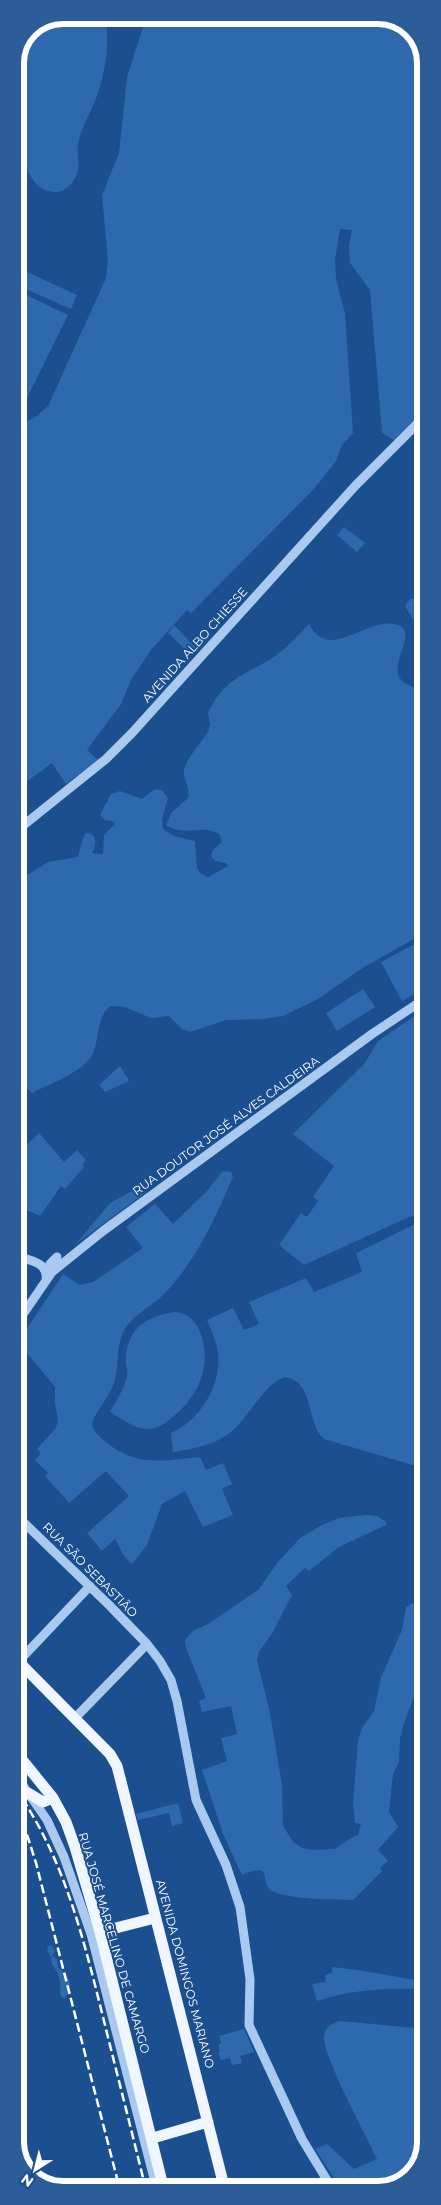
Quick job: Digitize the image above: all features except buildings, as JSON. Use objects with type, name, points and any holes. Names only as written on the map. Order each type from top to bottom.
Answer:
[{"type":"main road","points":[[24,1667],[75,1718]]},
{"type":"main road","name":"AVENIDA DOMINGOS MARIANO","points":[[75,1718],[110,1754],[118,1766],[223,2181]]},
{"type":"main road","name":"RUA JOSÉ MARCELINO DE CAMARGO","points":[[24,1762],[53,1798],[66,1822],[76,1848],[100,1932],[162,2181]]},
{"type":"main road","points":[[28,1793],[43,1802],[53,1798]]},
{"type":"main road","points":[[100,1932],[156,1918]]},
{"type":"main road","points":[[153,2141],[209,2125]]},
{"type":"street","name":"AVENIDA ALBO CHIESSE","points":[[24,825],[84,778],[132,733],[379,461],[417,424]]},
{"type":"street","name":"RUA DOUTOR JOSÉ ALVES CALDEIRA","points":[[24,1312],[47,1278],[103,1231],[372,1034],[417,1004]]},
{"type":"street","points":[[45,1265],[57,1257]]},
{"type":"street","points":[[24,1259],[55,1266],[67,1260]]},
{"type":"street","points":[[45,1265],[47,1278]]},
{"type":"street","name":"RUA SÃO SEBASTIÃO","points":[[24,1523],[109,1604],[147,1644],[164,1667],[173,1687],[196,1800],[226,1865],[235,1892],[250,1979],[250,2028],[302,2139],[328,2181]]},
{"type":"street","points":[[24,1653],[90,1586]]},
{"type":"street","points":[[75,1718],[147,1644]]},
{"type":"street","points":[[24,1787],[47,1820],[64,1857],[91,1934],[155,2181]]},
{"type":"street","name":"RUA JOSÉ MARCELINO DE CAMARGO","points":[[157,2156],[165,2181]]},
{"type":"shaded area","points":[[106,24],[107,46],[104,71],[95,101],[83,127],[78,144],[77,174],[69,186],[61,191],[54,192],[39,187],[24,163],[24,63],[30,41],[41,30],[55,25]]},
{"type":"shaded area","points":[[144,24],[380,24],[388,25],[406,35],[411,41],[417,58],[417,419],[394,440],[382,433],[370,290],[350,263],[349,245],[352,230],[340,229],[335,260],[336,279],[345,313],[353,433],[342,445],[336,461],[314,489],[191,613],[187,610],[151,650],[131,680],[121,704],[87,750],[98,760],[66,784],[52,763],[24,783],[24,423],[37,416],[48,406],[106,278],[108,261],[102,195],[119,153],[127,77]]},
{"type":"shaded area","points":[[27,272],[77,295],[71,309],[24,288],[24,280]]},
{"type":"shaded area","points":[[24,294],[68,315],[24,404]]},
{"type":"shaded area","points":[[344,527],[365,543],[357,552],[337,535]]},
{"type":"shaded area","points":[[417,598],[417,626],[405,606],[410,599]]},
{"type":"shaded area","points":[[309,624],[317,635],[327,640],[350,636],[374,626],[398,625],[404,630],[405,637],[398,665],[398,674],[403,682],[414,687],[417,673],[417,937],[361,969],[318,999],[283,1016],[264,1019],[226,1020],[190,1032],[182,1029],[169,1016],[151,1018],[125,1007],[110,1006],[102,1016],[95,1047],[88,1060],[66,1077],[32,1093],[24,1085],[24,877],[48,862],[78,857],[86,833],[95,838],[95,847],[92,853],[103,854],[104,835],[115,824],[112,821],[105,820],[100,815],[111,794],[120,791],[142,799],[155,789],[162,790],[168,798],[162,819],[163,829],[174,836],[195,841],[197,868],[200,873],[208,877],[228,866],[226,863],[215,861],[211,856],[213,850],[222,842],[219,834],[206,830],[187,831],[173,829],[166,825],[171,813],[188,798],[185,766],[208,732],[210,725],[208,713],[222,691],[238,678],[282,651]]},
{"type":"shaded area","points":[[174,625],[197,649],[191,655],[168,633]]},
{"type":"shaded area","points":[[417,943],[417,993],[402,1001],[381,962]]},
{"type":"shaded area","points":[[363,989],[375,1007],[337,1031],[326,1013]]},
{"type":"shaded area","points":[[417,1014],[417,1215],[409,1217],[304,1265],[279,1245],[301,1213],[307,1217],[318,1201],[313,1197],[334,1166],[293,1134],[365,1063],[378,1041]]},
{"type":"shaded area","points":[[120,1066],[129,1081],[105,1092],[99,1085]]},
{"type":"shaded area","points":[[39,1133],[64,1162],[77,1150],[86,1160],[82,1165],[84,1167],[65,1189],[61,1186],[40,1216],[24,1210],[24,1147]]},
{"type":"shaded area","points":[[223,1171],[231,1172],[233,1177],[219,1208],[187,1266],[166,1292],[135,1317],[126,1327],[120,1341],[114,1383],[92,1423],[95,1432],[101,1438],[129,1456],[151,1460],[200,1457],[206,1470],[223,1463],[232,1484],[222,1489],[233,1515],[203,1527],[185,1491],[162,1504],[147,1545],[132,1564],[124,1556],[115,1539],[102,1551],[87,1533],[129,1496],[106,1471],[69,1503],[45,1476],[48,1473],[35,1460],[41,1453],[37,1449],[55,1429],[58,1422],[55,1387],[24,1349],[24,1333],[63,1274],[80,1285],[93,1282],[143,1248],[126,1227],[155,1204],[173,1224],[207,1191]]},
{"type":"shaded area","points":[[141,1186],[146,1192],[76,1244],[110,1203]]},
{"type":"shaded area","points":[[417,1223],[417,1466],[324,1439],[318,1432],[306,1394],[301,1386],[295,1380],[285,1377],[278,1380],[264,1393],[231,1432],[204,1446],[173,1452],[171,1433],[191,1420],[199,1411],[212,1389],[216,1377],[218,1365],[217,1349],[207,1320],[233,1308],[244,1330],[259,1324],[249,1302],[306,1278],[314,1292],[362,1272],[356,1253]]},
{"type":"shaded area","points":[[175,1312],[185,1315],[199,1329],[204,1350],[203,1372],[191,1398],[174,1416],[157,1427],[143,1429],[128,1423],[110,1412],[127,1377],[126,1360],[128,1347],[135,1331],[156,1316]]},
{"type":"shaded area","points":[[366,1515],[377,1516],[385,1521],[386,1525],[339,1547],[309,1571],[305,1568],[286,1586],[292,1595],[273,1632],[259,1652],[257,1660],[270,1713],[282,1785],[283,1826],[293,1842],[302,1848],[313,1850],[335,1849],[358,1835],[361,1824],[355,1823],[353,1803],[358,1741],[362,1728],[374,1711],[381,1677],[402,1630],[406,1607],[417,1602],[417,1689],[400,1738],[399,1762],[393,1774],[389,1812],[398,1827],[378,1850],[388,1861],[380,1868],[382,1871],[353,1900],[313,1899],[282,1895],[269,1888],[263,1872],[259,1870],[242,1875],[223,1834],[202,1770],[227,1761],[221,1738],[237,1734],[231,1706],[202,1712],[199,1701],[206,1698],[186,1648],[185,1640],[193,1631],[208,1624],[258,1590],[278,1562],[300,1538],[322,1525],[340,1518]]},
{"type":"shaded area","points":[[178,1803],[183,1823],[172,1826],[169,1813],[138,1820],[136,1814]]},
{"type":"shaded area","points":[[51,1945],[55,1951],[52,1956],[57,1959],[58,1968],[66,1974],[70,1982],[69,1990],[64,1999],[60,1995],[58,1975],[47,1950],[48,1946]]},
{"type":"shaded area","points":[[332,1967],[417,1980],[417,1989],[371,1990],[317,2001],[312,1984],[326,1982],[325,1975],[332,1973]]},
{"type":"shaded area","points":[[340,2021],[417,2028],[416,2150],[412,2162],[407,2168],[391,2179],[383,2181],[336,2181],[315,2149],[327,2144],[354,2169],[377,2159],[337,2077],[325,2046],[324,2036],[327,2028]]},
{"type":"shaded area","points":[[244,2029],[254,2052],[240,2056],[242,2063],[232,2065],[230,2058],[221,2060],[218,2052],[220,2051],[218,2044],[221,2043],[219,2036]]},
{"type":"railway","points":[[24,1802],[47,1842],[70,1898],[88,1957],[144,2181]]},
{"type":"railway","points":[[24,1825],[36,1863],[118,2181]]}]
